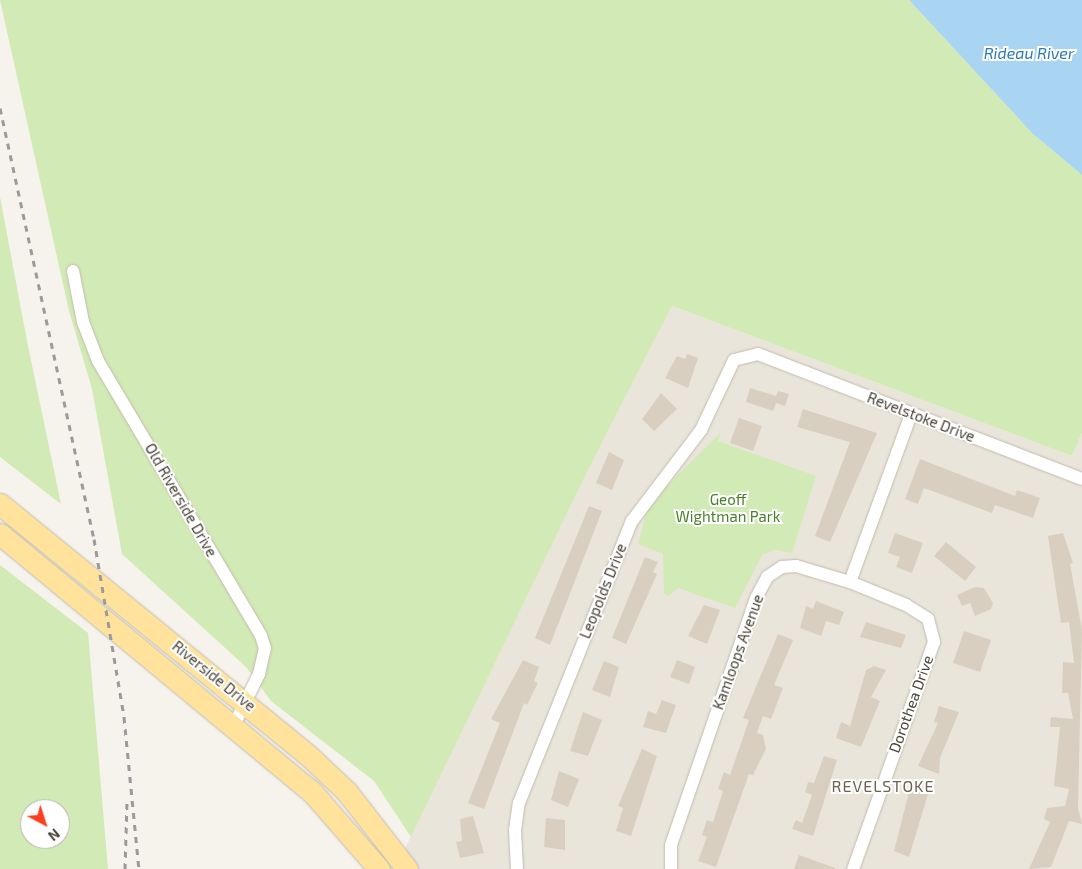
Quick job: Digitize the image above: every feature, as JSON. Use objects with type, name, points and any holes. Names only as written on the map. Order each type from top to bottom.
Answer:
[{"type":"main road","name":"Riverside Drive","points":[[0,504],[246,701],[347,792],[407,869]]},
{"type":"main road","name":"Riverside Drive","points":[[0,534],[234,726],[323,803],[379,869]]},
{"type":"street","name":"Old Riverside Drive","points":[[73,271],[83,322],[98,361],[261,636],[265,648],[259,674],[234,726]]},
{"type":"street","name":"Revelstoke Drive","points":[[759,354],[1082,479]]},
{"type":"street","name":"Leopolds Drive","points":[[518,869],[515,830],[520,803],[632,522],[701,430],[731,362],[759,354]]},
{"type":"street","points":[[850,582],[911,414]]},
{"type":"street","name":"Kamloops Avenue","points":[[671,869],[671,846],[767,577],[782,567],[796,566],[850,582]]},
{"type":"street","name":"Dorothea Drive","points":[[850,582],[928,619],[934,642],[853,869]]},
{"type":"shaded area","points":[[672,306],[1072,456],[1082,433],[1082,869],[395,869],[587,472]]},
{"type":"green space","points":[[0,0],[909,0],[1032,133],[1082,175],[1082,433],[1072,456],[672,306],[587,472],[411,837],[374,781],[271,701],[246,667],[122,554],[92,389],[69,311]]},
{"type":"green space","points":[[0,197],[27,341],[61,504],[0,457]]},
{"type":"green space","name":"Geoff Wightman Park","points":[[721,432],[718,441],[816,476],[792,553],[775,550],[762,555],[735,608],[678,588],[669,596],[664,594],[663,554],[638,544],[648,505]]},
{"type":"green space","points":[[0,565],[88,633],[108,869],[0,869]]},
{"type":"water","name":"Rideau River","points":[[909,0],[1082,0],[1082,175],[1032,133]]},
{"type":"building","points":[[687,354],[698,358],[688,388],[665,378],[677,356],[685,359]]},
{"type":"building","points":[[750,388],[776,396],[778,391],[789,394],[785,406],[776,403],[773,411],[746,402]]},
{"type":"building","points":[[661,393],[677,409],[654,431],[642,419]]},
{"type":"building","points":[[803,409],[877,433],[830,542],[815,536],[850,442],[797,427]]},
{"type":"building","points":[[739,418],[762,426],[753,451],[730,443]]},
{"type":"building","points":[[609,452],[624,460],[612,490],[596,483]]},
{"type":"building","points":[[920,459],[1015,496],[1017,490],[1040,498],[1033,518],[995,505],[992,513],[924,488],[918,504],[905,499]]},
{"type":"building","points":[[589,506],[602,511],[550,645],[535,638]]},
{"type":"building","points":[[895,533],[923,543],[912,573],[896,567],[900,557],[888,553]]},
{"type":"building","points":[[1063,533],[1073,563],[1070,564],[1082,630],[1078,808],[1082,824],[1069,821],[1051,867],[1029,869],[1050,822],[1044,819],[1047,808],[1065,806],[1069,789],[1054,786],[1060,727],[1050,727],[1051,717],[1073,719],[1068,693],[1062,693],[1063,662],[1074,663],[1069,622],[1061,623],[1048,536]]},
{"type":"building","points":[[946,542],[976,567],[965,581],[934,556]]},
{"type":"building","points":[[645,557],[658,562],[653,572],[657,574],[626,644],[612,638]]},
{"type":"building","points":[[975,587],[984,588],[993,603],[991,609],[975,616],[970,603],[962,606],[957,595]]},
{"type":"building","points":[[816,601],[844,612],[839,625],[826,621],[821,636],[800,628],[806,606],[813,609]]},
{"type":"building","points":[[704,605],[720,610],[707,644],[688,636]]},
{"type":"building","points":[[866,622],[906,635],[901,648],[860,637]]},
{"type":"building","points":[[964,631],[991,640],[980,672],[953,663]]},
{"type":"building","points":[[778,634],[793,640],[774,685],[783,688],[771,719],[763,716],[757,733],[763,735],[766,749],[753,775],[749,774],[716,867],[698,861],[707,837],[702,835],[707,820],[713,822],[723,791],[718,789],[724,772],[730,775],[749,720],[743,718]]},
{"type":"building","points":[[523,660],[539,667],[534,681],[538,683],[527,705],[524,703],[484,809],[468,803],[500,723],[491,719]]},
{"type":"building","points":[[677,660],[695,667],[689,684],[670,677]]},
{"type":"building","points":[[604,661],[619,667],[610,697],[592,690]]},
{"type":"building","points":[[874,666],[886,670],[871,697],[880,701],[861,747],[836,738],[841,722],[850,726],[866,670]]},
{"type":"building","points":[[662,700],[676,705],[666,733],[643,727],[648,711],[656,714]]},
{"type":"building","points":[[939,706],[959,712],[940,758],[939,774],[918,766],[938,723],[934,722]]},
{"type":"building","points":[[583,712],[602,720],[588,756],[570,751]]},
{"type":"building","points":[[642,749],[657,756],[631,836],[616,831],[623,808],[618,806]]},
{"type":"building","points":[[824,756],[837,760],[813,836],[792,829],[796,820],[802,823],[812,795],[805,792],[808,782],[814,783]]},
{"type":"building","points":[[559,771],[579,779],[568,807],[551,800]]},
{"type":"building","points":[[910,788],[928,794],[909,857],[894,851]]},
{"type":"building","points":[[473,816],[484,853],[460,858],[456,842],[462,841],[460,819]]},
{"type":"building","points":[[546,818],[565,820],[565,850],[544,847]]},
{"type":"building","points":[[799,855],[835,868],[835,869],[794,869]]},
{"type":"railway","points":[[0,108],[94,539],[124,717],[139,869]]},
{"type":"railway","points":[[125,869],[127,803]]},
{"type":"district","name":"REVELSTOKE","points":[[883,786]]}]
